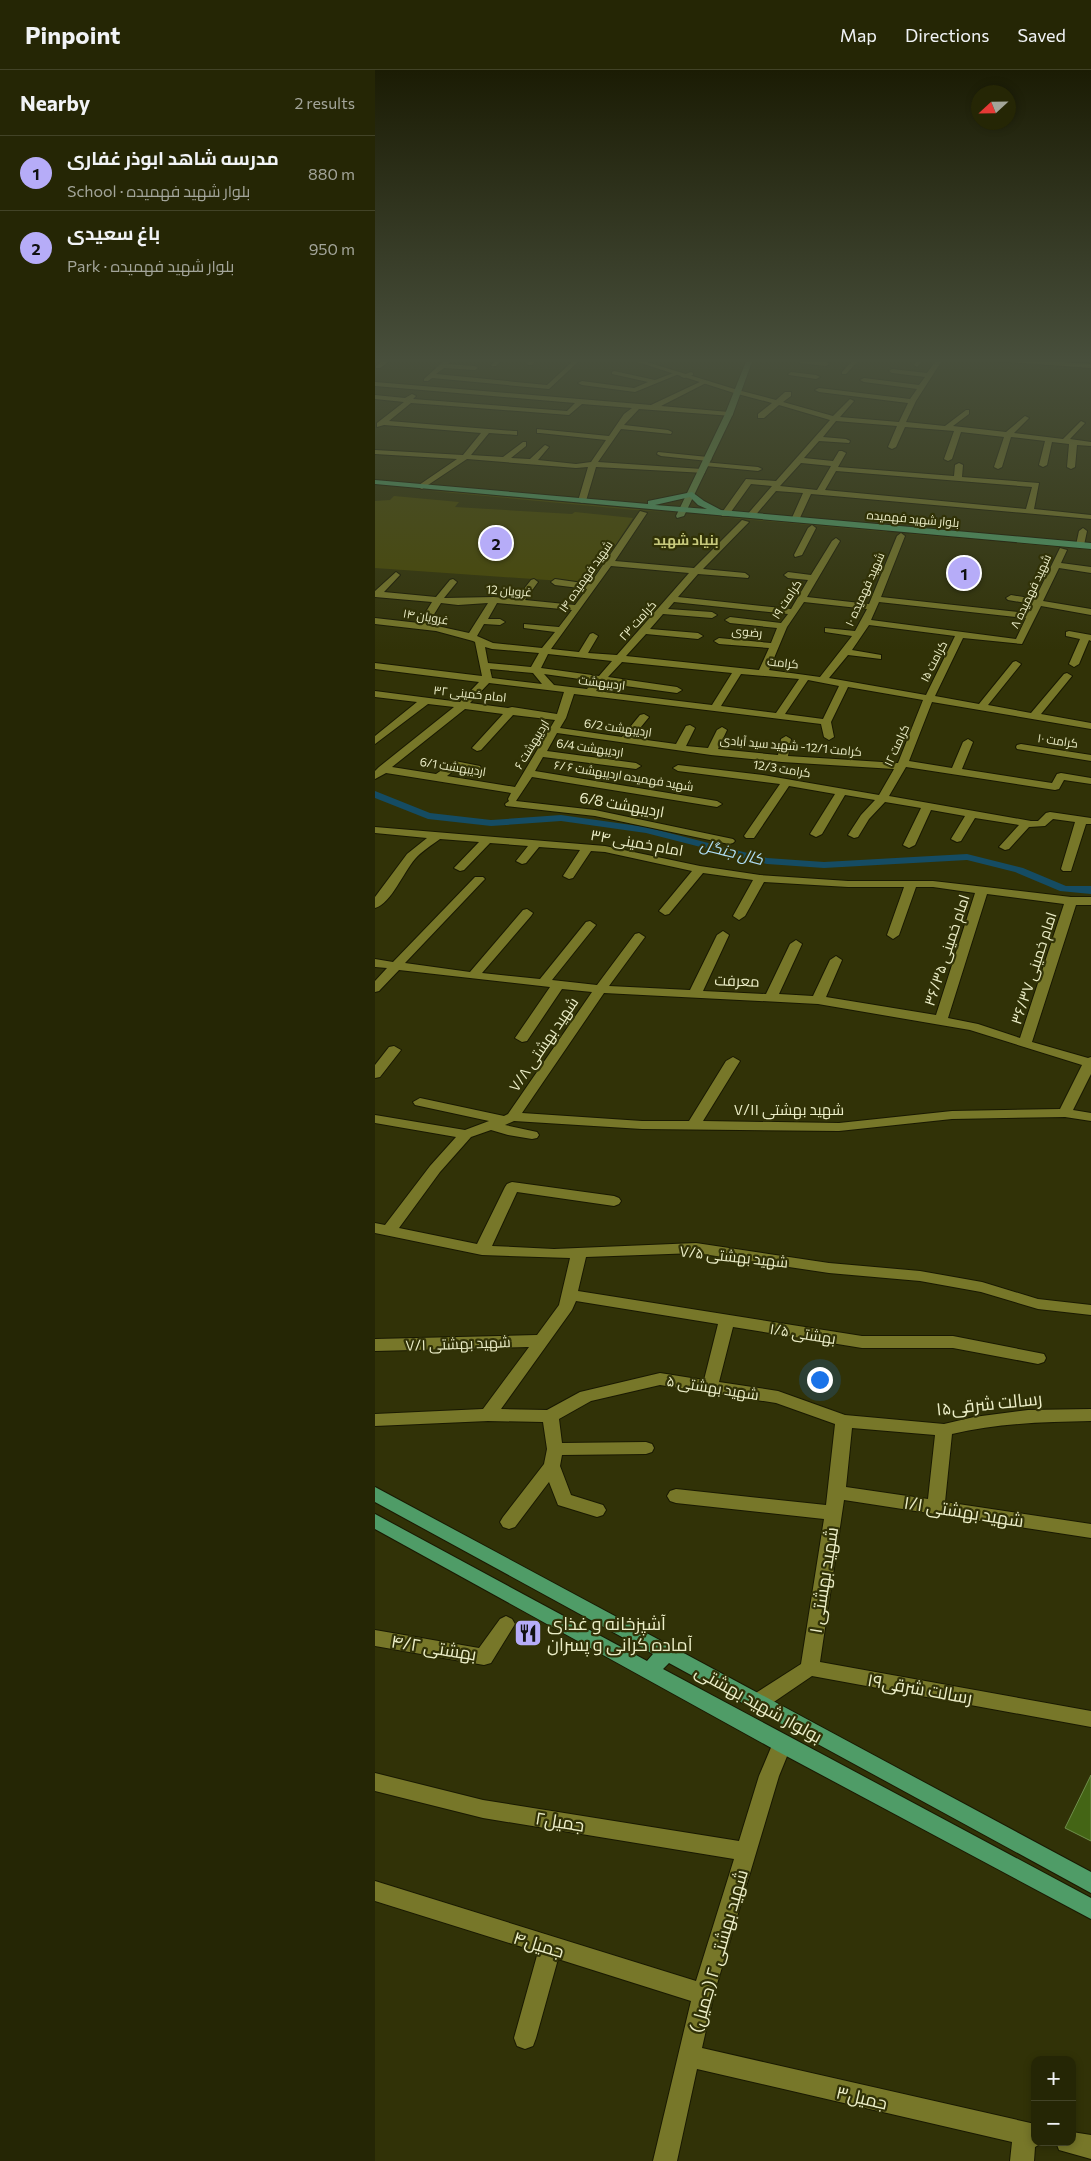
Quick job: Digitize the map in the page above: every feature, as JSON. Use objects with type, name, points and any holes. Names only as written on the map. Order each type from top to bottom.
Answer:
[{"type":"main road","points":[[682,514],[710,457]]},
{"type":"main road","name":"بلوار شهید فهمیده","points":[[375,482],[419,490],[643,513],[725,514],[812,528],[1091,552]]},
{"type":"main road","name":"بلوار شهید فهمیده","points":[[375,489],[419,490],[581,501],[703,518],[795,520],[1091,546]]},
{"type":"main road","points":[[626,506],[655,503],[692,494]]},
{"type":"main road","points":[[692,494],[701,503],[725,514]]},
{"type":"main road","points":[[643,513],[654,516],[703,518]]},
{"type":"main road","name":"بولوار شهید بهشتی","points":[[375,1494],[1091,1883]]},
{"type":"main road","name":"بولوار شهید بهشتی","points":[[375,1521],[782,1744],[1091,1909]]},
{"type":"main road","points":[[650,1671],[667,1652]]},
{"type":"street","points":[[457,457],[576,466],[593,464],[706,465],[758,469]]},
{"type":"street","points":[[419,490],[465,457]]},
{"type":"street","points":[[505,460],[509,457]]},
{"type":"street","points":[[531,462],[536,457]]},
{"type":"street","points":[[581,501],[593,464],[598,457]]},
{"type":"street","points":[[672,457],[706,465]]},
{"type":"street","name":"کرامت ۲۳","points":[[589,692],[663,611],[696,571],[748,519],[801,457]]},
{"type":"street","points":[[820,492],[840,457]]},
{"type":"street","points":[[998,467],[1001,457]]},
{"type":"street","points":[[1043,465],[1045,457]]},
{"type":"street","points":[[1070,457],[1071,467]]},
{"type":"street","points":[[798,460],[835,467],[958,478]]},
{"type":"street","points":[[898,474],[902,464]]},
{"type":"street","points":[[959,465],[958,478],[967,492],[1029,511],[1091,516]]},
{"type":"street","points":[[725,514],[749,481],[820,492],[967,492],[1036,485],[1029,511]]},
{"type":"street","points":[[795,520],[808,491]]},
{"type":"street","name":"شهید فهمیده ۱۴","points":[[536,670],[545,651],[593,587],[643,513]]},
{"type":"street","points":[[798,555],[812,528]]},
{"type":"street","points":[[1080,545],[1083,531]]},
{"type":"street","name":"شهید فهمیده ۱۰","points":[[823,679],[846,651],[865,622],[901,536]]},
{"type":"street","name":"کرامت ۱۹","points":[[763,672],[783,626],[794,612],[836,541]]},
{"type":"street","name":"شهید فهمیده ۸","points":[[960,635],[1019,642],[1063,550]]},
{"type":"street","points":[[609,563],[745,576]]},
{"type":"street","points":[[1055,565],[1091,570]]},
{"type":"street","points":[[376,594],[396,575]]},
{"type":"street","points":[[788,575],[814,578]]},
{"type":"street","points":[[421,626],[438,600],[453,582]]},
{"type":"street","points":[[518,603],[534,582]]},
{"type":"street","points":[[555,582],[593,587]]},
{"type":"street","name":"غرویان 12","points":[[376,594],[458,602],[494,600],[578,608]]},
{"type":"street","points":[[1011,598],[1091,612]]},
{"type":"street","points":[[673,599],[794,612]]},
{"type":"street","points":[[802,599],[953,607],[1032,616]]},
{"type":"street","points":[[379,772],[463,705],[487,679],[485,666],[476,640],[482,621],[494,600]]},
{"type":"street","points":[[663,611],[712,615]]},
{"type":"street","points":[[730,620],[783,626]]},
{"type":"street","points":[[482,621],[499,622]]},
{"type":"street","name":"غرویان ۱۴","points":[[375,622],[421,626],[431,632],[476,640]]},
{"type":"street","points":[[865,622],[960,635]]},
{"type":"street","points":[[527,626],[562,630]]},
{"type":"street","points":[[828,630],[858,634]]},
{"type":"street","points":[[645,631],[699,636]]},
{"type":"street","points":[[1069,634],[1089,637],[1074,664]]},
{"type":"street","name":"کرامت ۱۵","points":[[929,698],[960,635]]},
{"type":"street","points":[[582,655],[593,636]]},
{"type":"street","name":"کرامت","points":[[476,640],[492,646],[823,679],[1091,725]]},
{"type":"street","name":"رضوی","points":[[719,641],[773,646]]},
{"type":"street","points":[[846,651],[878,657]]},
{"type":"street","points":[[691,665],[696,653]]},
{"type":"street","points":[[982,707],[1016,664]]},
{"type":"street","name":"اردیبهشت","points":[[375,666],[826,722]]},
{"type":"street","points":[[485,666],[536,670],[677,690]]},
{"type":"street","points":[[536,670],[551,688]]},
{"type":"street","points":[[715,708],[738,670]]},
{"type":"street","points":[[1034,716],[1067,676]]},
{"type":"street","points":[[779,716],[805,677]]},
{"type":"street","points":[[829,738],[826,722],[845,683]]},
{"type":"street","name":"اردیبهشت ۶","points":[[508,806],[561,718],[570,690]]},
{"type":"street","name":"امام خمینی ۳۲","points":[[375,694],[512,710],[561,718]]},
{"type":"street","name":"کرامت ۱۲","points":[[853,835],[865,817],[881,799],[902,764],[929,698]]},
{"type":"street","points":[[375,741],[425,701]]},
{"type":"street","points":[[477,748],[512,710]]},
{"type":"street","points":[[625,740],[644,717]]},
{"type":"street","points":[[679,748],[690,728]]},
{"type":"street","name":"اردیبهشت 6/2","points":[[554,730],[679,748]]},
{"type":"street","points":[[711,752],[722,730]]},
{"type":"street","points":[[782,759],[786,739]]},
{"type":"street","points":[[956,771],[968,742]]},
{"type":"street","name":"کرامت ۱۰","points":[[1021,747],[1091,758]]},
{"type":"street","name":"کرامت 12/1- شهید سید آبادی","points":[[679,748],[782,759],[902,764],[1055,787],[1061,776],[1091,781]]},
{"type":"street","name":"اردیبهشت 6/4","points":[[540,753],[636,766]]},
{"type":"street","points":[[438,778],[455,764],[476,768]]},
{"type":"street","name":"کرامت 12/3","points":[[678,768],[786,783],[1027,823]]},
{"type":"street","name":"اردیبهشت 6/1","points":[[379,772],[438,778],[517,791]]},
{"type":"street","name":"شهید فهمیده اردیبهشت ۶ /۶","points":[[528,774],[717,804]]},
{"type":"street","points":[[750,836],[786,783]]},
{"type":"street","points":[[816,834],[841,793]]},
{"type":"street","name":"اردیبهشت 6/8","points":[[508,806],[595,813],[729,841]]},
{"type":"street","points":[[909,845],[927,807]]},
{"type":"street","points":[[957,839],[973,814]]},
{"type":"street","points":[[1005,847],[1027,823],[1041,824],[1050,816],[1086,820],[1067,868]]},
{"type":"street","name":"امام خمینی ۳۴","points":[[375,830],[605,849],[700,869],[760,878],[848,884],[933,884],[1071,901],[1091,901]]},
{"type":"street","points":[[375,904],[383,896],[411,856],[438,835]]},
{"type":"street","points":[[460,868],[487,840]]},
{"type":"street","points":[[523,861],[536,843]]},
{"type":"street","points":[[569,876],[588,847]]},
{"type":"street","points":[[665,911],[700,869]]},
{"type":"street","points":[[739,916],[760,878]]},
{"type":"street","points":[[375,988],[394,966],[479,880]]},
{"type":"street","points":[[893,935],[911,884]]},
{"type":"street","name":"امام خمینی ۳۶/۳۵","points":[[941,1020],[982,890]]},
{"type":"street","name":"امام خمینی ۳۶/۳۷","points":[[1025,1044],[1071,901]]},
{"type":"street","points":[[473,976],[527,913]]},
{"type":"street","points":[[543,983],[590,925]]},
{"type":"street","points":[[695,994],[723,934]]},
{"type":"street","name":"شهید بهشتی ۷/۸","points":[[510,1118],[600,989],[639,937]]},
{"type":"street","points":[[771,997],[796,944]]},
{"type":"street","points":[[818,1000],[836,960]]},
{"type":"street","name":"معرفت","points":[[375,963],[473,976],[600,989],[818,1000],[973,1027],[1025,1044],[1091,1062]]},
{"type":"street","points":[[522,1038],[558,985]]},
{"type":"street","points":[[375,1074],[394,1050]]},
{"type":"street","points":[[694,1125],[733,1061]]},
{"type":"street","points":[[1065,1113],[1091,1062]]},
{"type":"street","points":[[420,1102],[510,1118]]},
{"type":"street","name":"شهید بهشتی ۷/۱۱","points":[[510,1118],[642,1125],[839,1127],[952,1116],[1065,1113],[1091,1117]]},
{"type":"street","points":[[375,1119],[466,1134],[510,1118]]},
{"type":"street","points":[[492,1125],[508,1131],[532,1135]]},
{"type":"street","points":[[382,1228],[466,1134]]},
{"type":"street","points":[[482,1250],[512,1187],[614,1201]]},
{"type":"street","name":"شهید بهشتی ۷/۵","points":[[382,1228],[482,1250],[554,1254],[696,1248],[829,1268],[920,1276],[982,1287],[1038,1304],[1091,1310]]},
{"type":"street","points":[[488,1415],[567,1306],[579,1253]]},
{"type":"street","name":"بهشتی ۱/۵","points":[[569,1295],[862,1342],[953,1342],[1038,1358]]},
{"type":"street","points":[[710,1387],[727,1320]]},
{"type":"street","name":"شهید بهشتی ۷/۱","points":[[375,1345],[540,1341]]},
{"type":"street","name":"شهید بهشتی ۵","points":[[375,1420],[488,1415],[550,1416],[586,1396],[660,1379],[777,1397],[844,1421]]},
{"type":"street","name":"رسالت شرقی۱۵","points":[[844,1421],[944,1430],[974,1423],[1028,1416],[1091,1415]]},
{"type":"street","points":[[550,1416],[553,1457],[564,1500],[597,1510]]},
{"type":"street","points":[[837,1492],[844,1421]]},
{"type":"street","points":[[936,1506],[944,1430]]},
{"type":"street","points":[[553,1457],[646,1448]]},
{"type":"street","points":[[509,1522],[553,1457]]},
{"type":"street","name":"شهید بهشتی ۱/۱","points":[[837,1492],[1091,1531]]},
{"type":"street","name":"شهید بهشتی ۱","points":[[810,1668],[837,1492]]},
{"type":"street","points":[[676,1496],[834,1513]]},
{"type":"street","name":"بهشتی ۴/۲","points":[[375,1638],[484,1657],[506,1624]]},
{"type":"street","points":[[758,1702],[810,1668]]},
{"type":"street","name":"رسالت شرقی۱۹","points":[[810,1668],[1091,1719]]},
{"type":"street","name":"شهید بهشتی ۲ (جمیل)","points":[[665,2161],[703,1994],[769,1776],[782,1744]]},
{"type":"street","name":"جمیل۲","points":[[375,1782],[483,1809],[746,1852]]},
{"type":"street","name":"جمیل۴","points":[[375,1891],[703,1994]]},
{"type":"street","points":[[525,2038],[550,1947]]},
{"type":"street","name":"جمیل۳","points":[[689,2056],[1029,2135]]},
{"type":"street","points":[[1022,2161],[1029,2135]]},
{"type":"street","points":[[1076,2144],[1091,2147]]},
{"type":"shaded area","points":[[431,491],[457,492],[667,512],[635,510]]},
{"type":"shaded area","points":[[394,496],[459,502],[455,507],[572,514],[575,512],[633,518],[591,583],[375,568],[375,501],[390,500]]},
{"type":"shaded area","points":[[698,515],[888,530],[887,532]]},
{"type":"shaded area","points":[[910,532],[1091,549],[1091,550],[909,534]]},
{"type":"building","points":[[1091,1775],[1091,1841],[1065,1828]]},
{"type":"waterway","name":"کال جنگل","points":[[375,794],[428,816],[491,823],[561,818],[646,830],[767,861],[824,865],[967,857],[1019,870],[1064,889],[1091,890]]},
{"type":"place","name":"باغ سعیدی","points":[[496,543]]},
{"type":"place","name":"مدرسه شاهد ابوذر غفاری","points":[[964,573]]},
{"type":"place","name":"آشپزخانه و غذای آماده کرانی و پسران","points":[[528,1633]]},
{"type":"district","name":"بنیاد شهید","points":[[686,539]]}]
